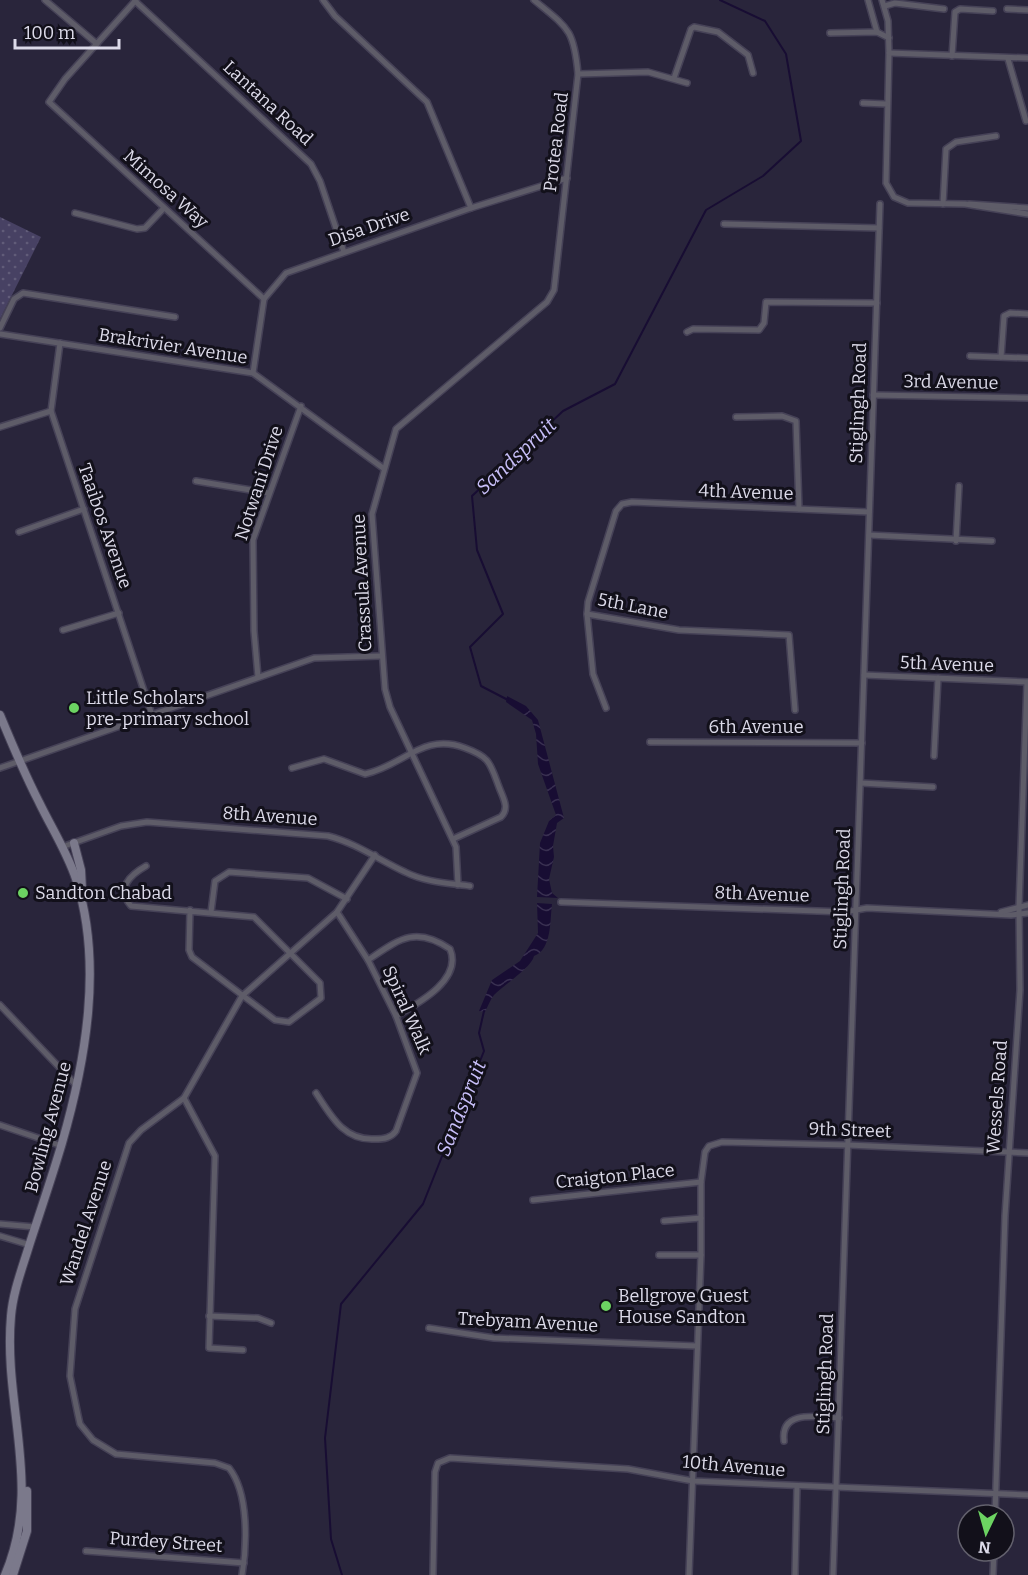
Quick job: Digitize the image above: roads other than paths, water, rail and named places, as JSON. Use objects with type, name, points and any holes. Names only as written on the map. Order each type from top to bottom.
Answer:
[{"type":"main road","name":"Bowling Avenue","points":[[0,715],[19,760],[62,847],[81,898],[88,948],[88,1001],[77,1086],[62,1146],[12,1307],[9,1337],[21,1451],[21,1526],[5,1575]]},
{"type":"main road","points":[[74,843],[82,876],[81,898]]},
{"type":"main road","name":"Bowling Avenue","points":[[13,1575],[27,1531],[26,1461],[21,1451]]},
{"type":"street","points":[[45,0],[97,44],[136,1]]},
{"type":"street","points":[[323,0],[335,16],[427,102],[471,208]]},
{"type":"street","name":"Protea Road","points":[[534,0],[569,32],[575,46],[578,74],[555,285],[547,302]]},
{"type":"street","points":[[868,0],[877,32]]},
{"type":"street","name":"Lantana Road","points":[[136,1],[311,164],[320,181],[344,252]]},
{"type":"street","points":[[944,9],[884,3],[889,38],[886,183],[894,197],[908,203],[978,203],[1028,208]]},
{"type":"street","points":[[952,56],[955,12],[960,9],[993,11]]},
{"type":"street","points":[[1007,9],[1028,10]]},
{"type":"street","points":[[674,78],[691,29],[694,27],[718,32],[748,55],[753,73]]},
{"type":"street","points":[[830,33],[877,32],[889,38]]},
{"type":"street","name":"Mimosa Way","points":[[97,44],[49,102],[264,299]]},
{"type":"street","points":[[889,53],[1028,58]]},
{"type":"street","points":[[1008,59],[1026,121]]},
{"type":"street","points":[[578,74],[648,72],[687,83]]},
{"type":"street","points":[[864,103],[886,104]]},
{"type":"street","points":[[944,204],[946,149],[956,142],[996,136]]},
{"type":"street","name":"Disa Drive","points":[[264,299],[275,282],[290,270],[567,178]]},
{"type":"street","name":"Stiglingh Road","points":[[834,1575],[880,204]]},
{"type":"street","points":[[964,204],[1028,213]]},
{"type":"street","points":[[75,213],[140,229],[152,223],[164,208]]},
{"type":"street","points":[[724,224],[879,228]]},
{"type":"street","points":[[0,328],[14,299],[23,293],[175,317]]},
{"type":"street","points":[[253,373],[264,299]]},
{"type":"street","name":"Crassula Avenue","points":[[458,885],[458,865],[453,839],[390,707],[381,656],[371,519],[372,505],[400,424],[547,302]]},
{"type":"street","points":[[687,332],[693,329],[759,330],[764,323],[766,302],[876,303]]},
{"type":"street","points":[[1001,357],[1004,316],[1010,313],[1028,314]]},
{"type":"street","name":"Brakrivier Avenue","points":[[0,334],[253,373],[383,468]]},
{"type":"street","name":"Taaibos Avenue","points":[[60,343],[51,411],[152,715]]},
{"type":"street","points":[[970,356],[1028,358]]},
{"type":"street","name":"3rd Avenue","points":[[873,395],[1028,398]]},
{"type":"street","name":"Notwani Drive","points":[[258,678],[252,554],[256,530],[301,406]]},
{"type":"street","points":[[0,427],[51,411]]},
{"type":"street","points":[[736,417],[782,416],[796,421],[799,508]]},
{"type":"street","points":[[196,481],[269,493]]},
{"type":"street","points":[[956,541],[959,486]]},
{"type":"street","name":"4th Avenue","points":[[622,504],[869,512]]},
{"type":"street","name":"5th Lane","points":[[622,504],[616,511],[586,614],[679,630],[789,635],[795,710]]},
{"type":"street","points":[[19,532],[84,509]]},
{"type":"street","points":[[869,535],[992,541]]},
{"type":"street","points":[[63,630],[118,613]]},
{"type":"street","points":[[586,614],[593,674],[606,708]]},
{"type":"street","points":[[0,768],[314,658],[381,656]]},
{"type":"street","name":"5th Avenue","points":[[864,675],[1028,682]]},
{"type":"street","points":[[934,756],[938,678]]},
{"type":"street","name":"Wessels Road","points":[[995,1503],[1008,1153],[1020,990],[1019,907],[1028,682]]},
{"type":"street","points":[[292,768],[324,759],[365,774],[438,742],[448,742],[481,753],[490,762],[505,804],[504,815],[453,839]]},
{"type":"street","name":"6th Avenue","points":[[650,742],[862,743]]},
{"type":"street","points":[[861,783],[933,787]]},
{"type":"street","name":"8th Avenue","points":[[62,847],[121,826],[163,823],[328,836],[429,881],[470,886]]},
{"type":"street","name":"Wandel Avenue","points":[[242,1575],[245,1519],[237,1485],[229,1468],[215,1463],[116,1454],[93,1440],[81,1424],[70,1376],[75,1309],[106,1218],[124,1154],[141,1130],[184,1098],[242,996],[337,912],[375,855]]},
{"type":"street","points":[[146,866],[131,874],[125,884],[126,899],[131,906],[190,910],[254,917],[320,983],[321,998],[286,1023],[275,1020],[192,957],[189,950],[190,910]]},
{"type":"street","points":[[211,912],[215,880],[229,872],[312,879],[347,899]]},
{"type":"street","name":"8th Avenue","points":[[561,902],[825,912],[867,908],[1019,915],[1028,913]]},
{"type":"street","name":"8th Avenue","points":[[998,913],[1028,905]]},
{"type":"street","name":"Spiral Walk","points":[[316,1093],[336,1124],[352,1135],[370,1140],[394,1134],[417,1073],[396,1016],[368,960],[337,912]]},
{"type":"street","points":[[368,960],[406,936],[420,936],[450,949],[452,957],[444,979],[429,997],[396,1016]]},
{"type":"street","points":[[0,1005],[77,1086]]},
{"type":"street","points":[[184,1098],[215,1156],[208,1339],[211,1349],[243,1350]]},
{"type":"street","points":[[0,1125],[62,1146]]},
{"type":"street","name":"9th Street","points":[[689,1575],[701,1255],[701,1182],[705,1152],[716,1143],[849,1145],[1028,1153]]},
{"type":"street","name":"Craigton Place","points":[[533,1200],[701,1182]]},
{"type":"street","points":[[664,1221],[701,1218]]},
{"type":"street","points":[[0,1224],[35,1227]]},
{"type":"street","points":[[0,1236],[30,1245]]},
{"type":"street","points":[[659,1255],[701,1255]]},
{"type":"street","points":[[209,1316],[258,1318],[272,1323]]},
{"type":"street","name":"Trebyam Avenue","points":[[429,1328],[468,1336],[697,1346]]},
{"type":"street","points":[[784,1441],[783,1435],[790,1420],[801,1417],[838,1418]]},
{"type":"street","name":"10th Avenue","points":[[433,1575],[435,1472],[440,1461],[454,1457],[584,1465],[666,1474],[693,1481],[1028,1495]]},
{"type":"street","points":[[795,1575],[797,1486]]},
{"type":"street","name":"Purdey Street","points":[[86,1551],[244,1563]]},
{"type":"water","points":[[507,696],[526,706],[538,720],[564,818],[557,823],[553,846],[554,857],[549,879],[552,893],[558,898],[537,897],[540,843],[549,821],[556,815],[538,764],[536,734],[532,720],[506,702]]},
{"type":"water","points":[[537,903],[552,904],[549,933],[544,947],[523,971],[494,995],[485,1012],[479,1011],[492,980],[520,961],[538,933]]},
{"type":"waterway","name":"Sandspruit","points":[[508,700],[481,686],[470,647],[503,614],[477,550],[472,496],[563,411],[615,384],[706,210],[763,176],[801,141],[786,54],[765,21],[720,0]]},
{"type":"waterway","name":"Sandspruit","points":[[342,1575],[331,1539],[325,1438],[341,1304],[423,1204],[484,1051],[479,1033],[484,1011]]},
{"type":"place","name":"Little Scholars pre-primary school","points":[[74,708]]},
{"type":"place","name":"Sandton Chabad","points":[[23,893]]},
{"type":"place","name":"Bellgrove Guest House Sandton","points":[[606,1306]]}]
